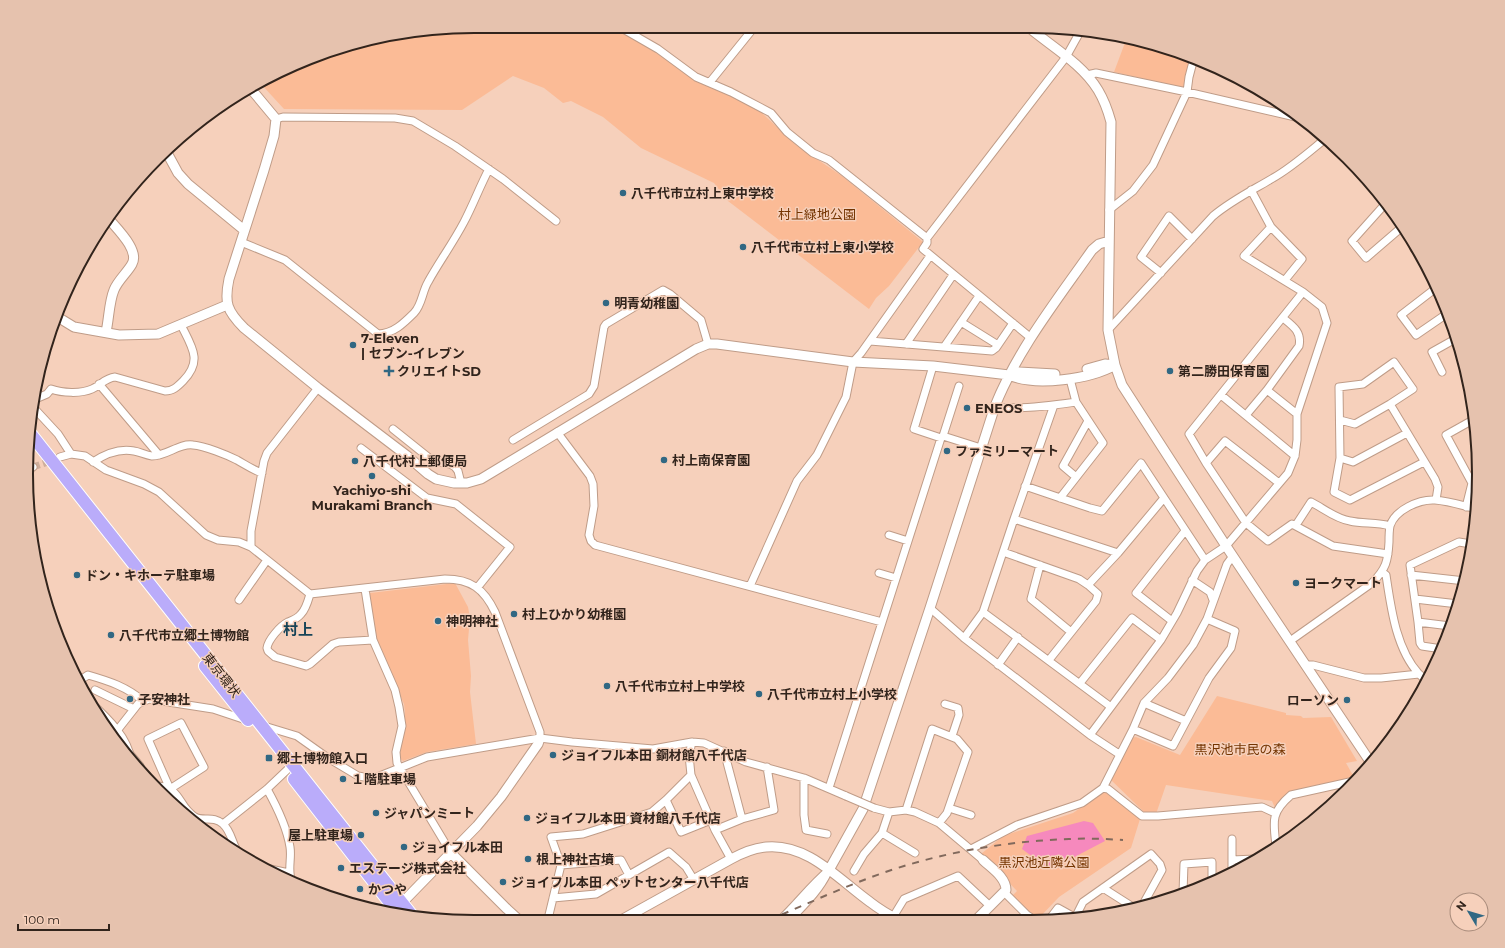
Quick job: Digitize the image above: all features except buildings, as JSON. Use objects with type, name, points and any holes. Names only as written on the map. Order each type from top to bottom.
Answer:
[{"type":"highway","name":"東京環状","points":[[35,439],[263,725],[396,908]]},
{"type":"highway","name":"東京環状","points":[[34,450],[395,908]]},
{"type":"street","points":[[630,33],[658,49],[696,77],[710,82],[771,112],[787,132],[813,153],[829,160],[927,238]]},
{"type":"street","points":[[710,82],[750,33]]},
{"type":"street","points":[[1036,33],[1087,75],[1106,104],[1111,122],[1108,330],[1115,365],[1122,385],[1139,414],[1368,759]]},
{"type":"street","points":[[1031,338],[923,249],[927,243],[927,238],[1066,57],[1078,36]]},
{"type":"street","points":[[1110,210],[1134,191],[1153,165],[1187,92],[1192,64]]},
{"type":"street","points":[[1087,75],[1096,73],[1287,115]]},
{"type":"street","points":[[253,92],[276,119],[274,136],[229,279],[226,298],[227,305],[235,319],[244,328],[318,388],[406,455],[428,474],[444,481],[462,483],[474,481],[489,475],[557,432],[696,349],[708,344],[852,362],[933,366],[1009,375],[1018,379],[1070,379],[1106,370],[1115,365]]},
{"type":"street","points":[[276,119],[283,116],[395,118],[413,121],[455,146],[488,169],[556,221]]},
{"type":"street","points":[[1108,330],[1213,216],[1251,190],[1274,178],[1322,142]]},
{"type":"street","points":[[169,156],[178,173],[188,184],[244,230]]},
{"type":"street","points":[[241,242],[285,260],[378,334],[387,334],[415,312],[419,306],[427,283],[441,263],[464,221],[488,169]]},
{"type":"street","points":[[1251,190],[1271,226],[1302,259],[1285,280]]},
{"type":"street","points":[[1382,208],[1352,240],[1366,258],[1398,229]]},
{"type":"street","points":[[1161,273],[1141,257],[1169,216],[1192,239]]},
{"type":"street","points":[[106,332],[113,294],[118,283],[132,265],[134,256],[131,246],[112,223]]},
{"type":"street","points":[[1090,735],[1161,640],[1192,580],[1205,560],[1226,546],[1246,523],[1288,473],[1295,456],[1297,440],[1297,414],[1327,323],[1322,308],[1303,292],[1244,256],[1271,226]]},
{"type":"street","points":[[794,915],[823,882],[828,870],[863,809],[995,406],[1009,375],[1031,338],[1092,250],[1099,244],[1109,241]]},
{"type":"street","points":[[750,586],[797,481],[817,455],[846,397],[852,362],[862,353],[930,256]]},
{"type":"street","points":[[906,344],[953,275]]},
{"type":"street","points":[[513,440],[589,394],[594,386],[604,327],[606,324],[663,290],[701,320],[708,344]]},
{"type":"street","points":[[1432,291],[1401,315],[1416,335],[1443,317]]},
{"type":"street","points":[[1303,292],[1189,434],[1206,463],[1246,523],[1268,541],[1292,524],[1333,546],[1388,554]]},
{"type":"street","points":[[944,347],[979,296]]},
{"type":"street","points":[[61,319],[74,327],[119,335],[158,334],[227,305]]},
{"type":"street","points":[[1246,415],[1299,346],[1299,333],[1283,318]]},
{"type":"street","points":[[962,322],[998,345]]},
{"type":"street","points":[[870,341],[992,351],[1013,323]]},
{"type":"street","points":[[40,397],[46,394],[51,389],[60,392],[73,392],[92,389],[109,378],[115,377],[165,391],[170,391],[176,388],[188,376],[194,365],[195,356],[181,325]]},
{"type":"street","points":[[1442,372],[1432,352],[1452,341]]},
{"type":"street","points":[[1340,420],[1355,424],[1390,404],[1412,389],[1394,362],[1363,384],[1339,387],[1340,458],[1334,492],[1350,500],[1424,462]]},
{"type":"street","points":[[1009,375],[1018,372],[1059,374],[1074,372],[1105,364],[1115,365]]},
{"type":"street","points":[[829,788],[867,666],[942,438],[914,429],[933,366]]},
{"type":"street","points":[[1060,498],[1103,443],[1076,402],[1070,379]]},
{"type":"street","points":[[99,384],[159,455]]},
{"type":"street","points":[[959,386],[943,436],[981,448]]},
{"type":"street","points":[[251,547],[251,531],[264,461],[267,453],[318,388]]},
{"type":"street","points":[[1266,390],[1297,414]]},
{"type":"street","points":[[1221,395],[1295,456]]},
{"type":"street","points":[[995,406],[1001,408],[1054,405],[1076,402]]},
{"type":"street","points":[[1390,404],[1438,487],[1436,500]]},
{"type":"street","points":[[964,638],[983,612],[1054,405]]},
{"type":"street","points":[[38,412],[58,434],[71,454]]},
{"type":"street","points":[[1076,477],[1063,466],[1088,421]]},
{"type":"street","points":[[1469,423],[1446,435],[1472,479]]},
{"type":"street","points":[[938,437],[940,428],[946,426]]},
{"type":"street","points":[[393,429],[433,461],[450,464],[455,467],[462,483]]},
{"type":"street","points":[[557,432],[590,476],[593,484],[594,506],[589,536],[590,541],[595,545],[882,622]]},
{"type":"street","points":[[1340,458],[1353,462],[1407,433]]},
{"type":"street","points":[[1206,463],[1225,441],[1279,483]]},
{"type":"street","points":[[93,462],[104,455],[119,451],[133,451],[152,456],[159,455],[182,446],[193,445],[226,455],[251,470],[262,473]]},
{"type":"street","points":[[362,448],[427,498],[456,504],[510,547],[477,588]]},
{"type":"street","points":[[60,457],[71,454],[85,456],[106,470],[144,484],[159,492],[210,537],[218,540],[239,542],[251,547],[310,594],[445,579],[463,580],[477,588],[486,596],[495,612],[540,732],[540,738],[538,744],[501,797],[476,826],[398,908]]},
{"type":"street","points":[[1026,486],[1102,511],[1141,463],[1205,560]]},
{"type":"street","points":[[1466,507],[1471,491]]},
{"type":"street","points":[[1088,585],[1118,553],[1164,498]]},
{"type":"street","points":[[1290,641],[1372,583],[1382,572],[1388,554],[1390,526],[1397,515],[1407,507],[1427,500],[1436,500],[1471,508]]},
{"type":"street","points":[[1296,525],[1311,502],[1350,522],[1380,523],[1390,526]]},
{"type":"street","points":[[1014,519],[1118,553]]},
{"type":"street","points":[[1172,621],[1136,593],[1186,531]]},
{"type":"street","points":[[889,535],[908,541]]},
{"type":"street","points":[[1436,648],[1422,646],[1420,643],[1410,565],[1459,542],[1466,543]]},
{"type":"street","points":[[1003,552],[1074,577],[1088,585],[1098,594],[1098,597],[1049,660]]},
{"type":"street","points":[[971,849],[1017,825],[1082,803],[1103,788],[1133,729],[1144,703],[1168,678],[1193,645],[1207,619],[1227,564],[1233,556]]},
{"type":"street","points":[[239,600],[267,560]]},
{"type":"street","points":[[1040,565],[1031,599],[1071,632]]},
{"type":"street","points":[[1382,572],[1386,575],[1394,625],[1411,666],[1422,677]]},
{"type":"street","points":[[879,573],[896,578]]},
{"type":"street","points":[[1411,575],[1459,580]]},
{"type":"street","points":[[1192,580],[1210,592],[1213,600]]},
{"type":"street","points":[[365,589],[373,640],[393,684],[400,707],[402,726],[396,752],[399,767],[451,853],[514,915]]},
{"type":"street","points":[[310,594],[306,608],[301,614],[294,620],[287,622],[269,640],[267,648],[272,654],[306,666],[333,644],[339,642],[373,640]]},
{"type":"street","points":[[1415,599],[1453,603]]},
{"type":"street","points":[[930,608],[998,665],[1090,735],[1119,754]]},
{"type":"street","points":[[983,612],[1111,707]]},
{"type":"street","points":[[1080,683],[1132,618],[1161,640]]},
{"type":"street","points":[[1133,729],[1173,746],[1209,678],[1231,648],[1235,631],[1207,619]]},
{"type":"street","points":[[1418,622],[1445,625]]},
{"type":"street","points":[[998,665],[1018,637]]},
{"type":"street","points":[[1305,665],[1313,665],[1364,678],[1381,678],[1419,674]]},
{"type":"street","points":[[83,678],[88,675],[123,686],[143,701]]},
{"type":"street","points":[[95,690],[134,709]]},
{"type":"street","points":[[117,732],[134,709],[143,701],[149,699],[157,699],[213,709],[296,736],[358,776],[370,778],[377,777],[427,757],[540,738],[652,749],[692,742],[704,743],[746,762],[804,778],[874,808],[889,812],[906,810],[915,812],[939,823],[971,849],[1006,884],[1006,890],[990,906],[984,915]]},
{"type":"street","points":[[1144,703],[1186,722]]},
{"type":"street","points":[[945,704],[958,708],[960,715],[952,736]]},
{"type":"street","points":[[181,723],[204,767],[170,789],[148,739],[181,723]]},
{"type":"street","points":[[906,810],[932,729],[952,736],[957,739],[968,752],[947,813],[939,823]]},
{"type":"street","points":[[692,742],[689,755],[691,775],[715,830],[731,859]]},
{"type":"street","points":[[724,752],[742,819]]},
{"type":"street","points":[[715,830],[742,819],[774,810],[767,767]]},
{"type":"street","points":[[223,824],[267,789],[287,770]]},
{"type":"street","points":[[549,915],[561,865],[551,837],[583,834],[652,812],[691,775]]},
{"type":"street","points":[[804,778],[804,815],[806,830],[827,834]]},
{"type":"street","points":[[1276,841],[1274,813],[1283,801],[1291,795],[1346,783]]},
{"type":"street","points":[[162,786],[175,793],[187,809]]},
{"type":"street","points":[[1103,788],[1108,789],[1142,816],[1262,808],[1274,813]]},
{"type":"street","points":[[267,789],[276,806],[290,849],[289,873],[283,872]]},
{"type":"street","points":[[666,800],[681,832],[711,820]]},
{"type":"street","points":[[949,808],[971,815]]},
{"type":"street","points":[[854,871],[864,854],[882,833],[889,812]]},
{"type":"street","points":[[198,818],[214,818],[223,824],[234,844]]},
{"type":"street","points":[[882,833],[916,853]]},
{"type":"street","points":[[1232,839],[1232,867]]},
{"type":"street","points":[[630,915],[747,851],[767,847],[787,849],[801,853],[828,870],[870,903],[890,915]]},
{"type":"street","points":[[553,898],[596,894],[669,852],[686,867],[694,880]]},
{"type":"street","points":[[1079,912],[1083,902],[1151,854],[1160,864],[1162,870],[1146,900]]},
{"type":"street","points":[[1232,860],[1246,859]]},
{"type":"street","points":[[561,865],[621,860],[629,875]]},
{"type":"street","points":[[1183,888],[1184,864],[1212,862],[1212,876]]},
{"type":"street","points":[[785,915],[818,878],[828,870]]},
{"type":"street","points":[[898,915],[904,899],[958,876],[990,906]]},
{"type":"street","points":[[1103,888],[1126,905]]},
{"type":"street","points":[[1004,892],[1028,915]]},
{"type":"street","points":[[1053,914],[1058,908],[1067,913]]},
{"type":"green space","name":"村上緑地公園","points":[[474,33],[625,33],[642,42],[687,75],[761,112],[796,145],[842,176],[923,242],[889,286],[876,298],[869,309],[728,201],[714,183],[641,148],[603,117],[571,101],[563,103],[544,88],[513,76],[462,110],[284,109],[263,86],[279,78],[332,56],[388,41],[445,34]]},
{"type":"green space","points":[[1125,43],[1173,56],[1191,63],[1185,88],[1114,72]]},
{"type":"green space","points":[[455,583],[468,607],[470,618],[468,640],[471,676],[470,692],[476,744],[427,752],[403,761],[398,757],[404,731],[404,704],[378,644],[369,595],[370,593]]},
{"type":"green space","name":"黒沢池市民の森","points":[[1217,696],[1286,713],[1286,715],[1301,716],[1303,718],[1331,717],[1357,761],[1346,763],[1353,775],[1348,780],[1290,793],[1275,808],[1272,801],[1166,785],[1156,814],[1145,813],[1110,779],[1131,738],[1136,737],[1180,755]]},
{"type":"green space","name":"黒沢池近隣公園","points":[[1105,791],[1140,819],[1131,848],[1059,897],[1042,915],[1033,915],[1012,896],[1017,891],[981,854],[1003,836],[1073,813]]},
{"type":"shaded area","points":[[1084,821],[1093,823],[1105,841],[1061,864],[1048,868],[1022,849],[1027,836]]},
{"type":"tunnel","points":[[33,467],[54,460]]},
{"type":"railway","points":[[781,915],[870,878],[904,866],[944,855],[985,847],[1048,840],[1123,840]]},
{"type":"place","name":"八千代市立村上東中学校","points":[[623,193]]},
{"type":"place","name":"八千代市立村上東小学校","points":[[743,247]]},
{"type":"place","name":"明青幼稚園","points":[[606,303]]},
{"type":"place","name":"7-Eleven | セブン-イレブン","points":[[353,345]]},
{"type":"place","name":"クリエイトSD","points":[[389,371]]},
{"type":"place","name":"第二勝田保育園","points":[[1170,371]]},
{"type":"place","name":"ENEOS","points":[[967,408]]},
{"type":"place","name":"ファミリーマート","points":[[947,451]]},
{"type":"place","name":"村上南保育園","points":[[664,460]]},
{"type":"place","name":"八千代村上郵便局","points":[[355,461]]},
{"type":"place","name":"Yachiyo-shi Murakami Branch","points":[[372,476]]},
{"type":"place","name":"ドン・キホーテ駐車場","points":[[77,575]]},
{"type":"place","name":"ヨークマート","points":[[1296,583]]},
{"type":"place","name":"村上ひかり幼稚園","points":[[514,614]]},
{"type":"place","name":"神明神社","points":[[438,621]]},
{"type":"place","name":"八千代市立郷土博物館","points":[[111,635]]},
{"type":"place","name":"八千代市立村上中学校","points":[[607,686]]},
{"type":"place","name":"八千代市立村上小学校","points":[[759,694]]},
{"type":"place","name":"子安神社","points":[[130,699]]},
{"type":"place","name":"ローソン","points":[[1347,700]]},
{"type":"place","name":"ジョイフル本田 鋼材館八千代店","points":[[553,755]]},
{"type":"place","name":"郷土博物館入口","points":[[269,758]]},
{"type":"place","name":"１階駐車場","points":[[343,779]]},
{"type":"place","name":"ジャパンミート","points":[[376,813]]},
{"type":"place","name":"ジョイフル本田 資材館八千代店","points":[[527,818]]},
{"type":"place","name":"屋上駐車場","points":[[361,835]]},
{"type":"place","name":"ジョイフル本田","points":[[404,847]]},
{"type":"place","name":"根上神社古墳","points":[[528,859]]},
{"type":"place","name":"エステージ株式会社","points":[[341,868]]},
{"type":"place","name":"ジョイフル本田 ペットセンター八千代店","points":[[503,882]]},
{"type":"place","name":"かつや","points":[[360,889]]},
{"type":"district","name":"村上","points":[[298,629]]}]
